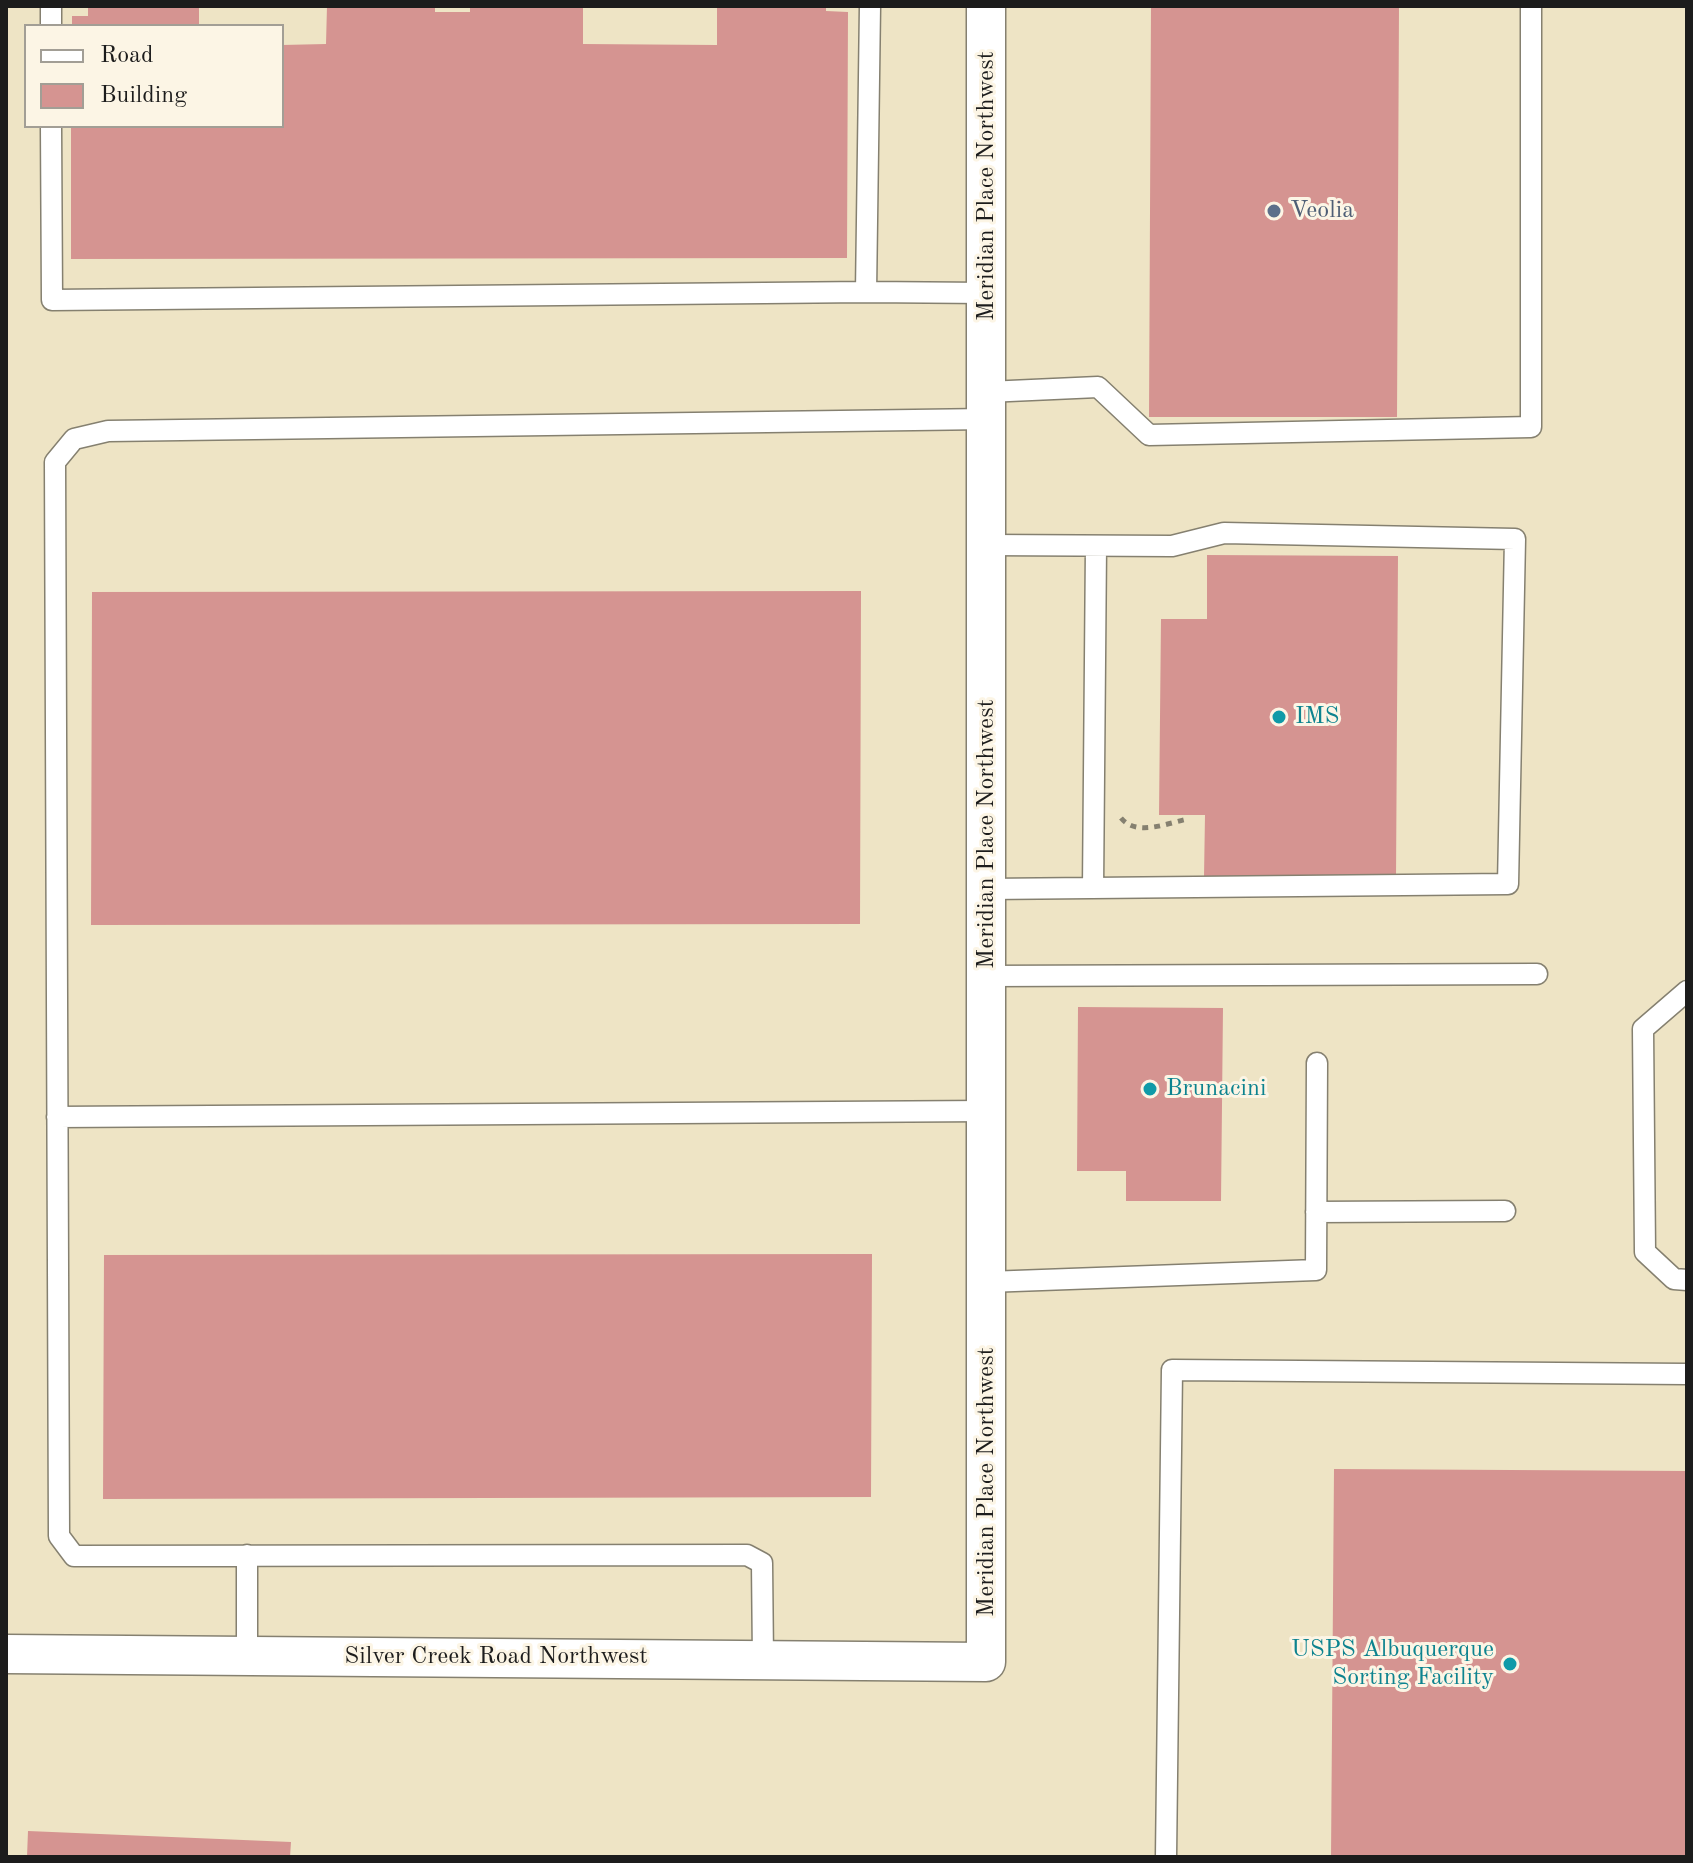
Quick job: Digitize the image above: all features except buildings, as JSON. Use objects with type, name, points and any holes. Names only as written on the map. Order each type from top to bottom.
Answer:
[{"type":"street","name":"Meridian Place Northwest","points":[[986,6],[986,1662]]},
{"type":"street","name":"Silver Creek Road Northwest","points":[[6,1654],[986,1662]]},
{"type":"lane","points":[[866,292],[870,6]]},
{"type":"lane","points":[[763,1660],[762,1563],[747,1555],[74,1556],[59,1536],[55,462],[74,439],[108,431],[987,405],[1098,387],[1149,435],[1531,427],[1531,6]]},
{"type":"lane","points":[[51,128],[52,300],[987,293]]},
{"type":"lane","points":[[987,545],[1172,546],[1224,533],[1515,539],[1508,884],[987,889]]},
{"type":"lane","points":[[1093,888],[1096,546]]},
{"type":"lane","points":[[987,976],[1537,974]]},
{"type":"lane","points":[[1687,991],[1643,1029],[1643,1045],[1645,1252],[1674,1279],[1687,1280]]},
{"type":"lane","points":[[987,1282],[1316,1270],[1317,1063]]},
{"type":"lane","points":[[57,1117],[987,1111]]},
{"type":"lane","points":[[1316,1212],[1505,1211]]},
{"type":"lane","points":[[1166,1857],[1172,1370],[1687,1374]]},
{"type":"lane","points":[[247,1555],[247,1655]]},
{"type":"path","points":[[1118,814],[1127,826],[1139,829],[1188,819]]},
{"type":"place","name":"Veolia","points":[[1274,211]]},
{"type":"place","name":"IMS","points":[[1279,717]]},
{"type":"place","name":"Brunacini","points":[[1150,1089]]},
{"type":"place","name":"USPS Albuquerque Sorting Facility","points":[[1510,1664]]}]
